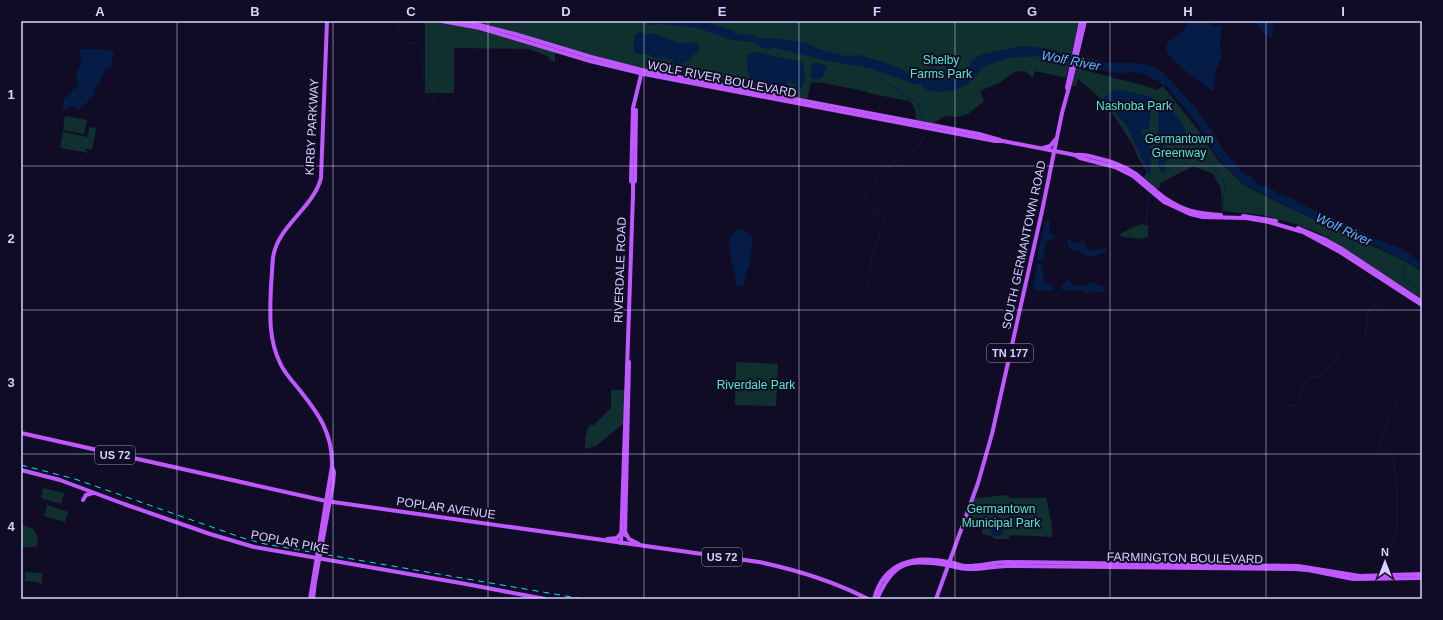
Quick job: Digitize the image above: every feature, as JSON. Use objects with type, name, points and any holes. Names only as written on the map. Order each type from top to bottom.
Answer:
[{"type":"main road","name":"KIRBY PARKWAY","points":[[310,599],[334,475],[331,448],[325,427],[316,411],[281,365],[273,344],[270,329],[271,289],[274,252],[280,239],[316,191],[321,175],[327,21]]},
{"type":"main road","name":"WOLF RIVER BOULEVARD","points":[[442,21],[480,28],[590,61],[995,141],[1041,148],[1075,155],[1080,158],[1111,165],[1138,180],[1164,202],[1190,214],[1203,217],[1246,218],[1269,222],[1303,232],[1341,251],[1422,302]]},
{"type":"main road","name":"WOLF RIVER BOULEVARD","points":[[464,21],[515,34],[643,72]]},
{"type":"main road","name":"TN 177","points":[[1082,24],[1085,21]]},
{"type":"main road","name":"SOUTH GERMANTOWN ROAD","points":[[936,599],[978,483],[992,434],[1041,219],[1054,151],[1082,24]]},
{"type":"main road","name":"RIVERDALE ROAD","points":[[622,543],[633,183],[631,181],[633,108],[643,72]]},
{"type":"main road","points":[[1041,148],[1050,146],[1057,138]]},
{"type":"main road","name":"WOLF RIVER BOULEVARD","points":[[1358,262],[1422,305]]},
{"type":"main road","name":"POPLAR AVENUE","points":[[21,433],[328,502],[751,561],[785,568],[831,582],[868,599]]},
{"type":"main road","name":"POPLAR PIKE","points":[[21,470],[40,474],[216,536],[254,547],[545,599]]},
{"type":"main road","points":[[76,486],[84,483]]},
{"type":"main road","points":[[83,500],[86,495],[94,492]]},
{"type":"main road","points":[[600,540],[616,538],[623,532],[629,539],[647,546]]},
{"type":"main road","name":"KIRBY PARKWAY","points":[[313,599],[318,558]]},
{"type":"main road","points":[[876,599],[889,576],[898,568],[906,564],[922,562],[949,564]]},
{"type":"main road","points":[[1009,562],[1010,564],[1019,566]]},
{"type":"main road","name":"FARMINGTON BOULEVARD","points":[[949,564],[968,569],[989,568],[1009,562],[1024,564],[1294,569],[1327,571],[1360,576],[1405,576],[1422,578]]},
{"type":"main road","name":"FARMINGTON BOULEVARD","points":[[949,564],[974,566],[1002,564],[1019,566],[1024,564]]},
{"type":"main road","name":"FARMINGTON BOULEVARD","points":[[1313,570],[1353,579],[1390,578],[1422,574]]},
{"type":"green space","points":[[425,21],[457,24],[508,37],[555,52],[555,62],[550,60],[549,57],[529,49],[454,48],[454,93],[425,93]]},
{"type":"green space","name":"Shelby Farms Park","points":[[472,21],[1079,21],[1066,78],[1035,71],[1033,78],[1025,71],[1014,72],[999,83],[980,91],[984,101],[968,114],[957,117],[944,116],[934,123],[916,120],[914,107],[909,101],[819,82],[811,82],[807,100],[709,81],[687,75],[652,70],[610,61]]},
{"type":"green space","name":"Germantown Greenway","points":[[1076,68],[1157,90],[1163,86],[1198,130],[1217,159],[1244,185],[1279,203],[1405,261],[1422,271],[1422,299],[1321,234],[1296,224],[1262,215],[1222,211],[1221,188],[1213,174],[1193,166],[1160,183],[1161,185],[1157,190],[1144,177],[1147,171],[1138,158],[1134,147],[1117,120],[1098,96],[1078,79],[1076,86],[1072,86]]},
{"type":"green space","points":[[65,116],[87,120],[84,134],[63,130]]},
{"type":"green space","points":[[89,127],[96,129],[92,150],[85,149],[85,151],[89,153],[60,148],[63,132],[88,137]]},
{"type":"green space","points":[[1143,224],[1148,226],[1148,237],[1139,239],[1120,236],[1120,234],[1133,227]]},
{"type":"green space","name":"Riverdale Park","points":[[736,362],[778,364],[776,406],[735,405]]},
{"type":"green space","points":[[611,390],[625,390],[623,424],[596,446],[585,449],[585,439],[588,428],[590,425],[594,425],[611,408]]},
{"type":"green space","points":[[43,488],[64,493],[61,504],[41,498]]},
{"type":"green space","name":"Germantown Municipal Park","points":[[1007,495],[1010,498],[1046,498],[1052,524],[1052,537],[1009,535],[1009,539],[995,539],[989,535],[982,534],[982,526],[975,526],[967,521],[975,497],[979,498]]},
{"type":"green space","points":[[47,505],[68,512],[65,522],[44,516]]},
{"type":"green space","points":[[21,525],[29,527],[35,531],[38,541],[37,546],[21,548]]},
{"type":"green space","points":[[25,572],[42,573],[42,584],[38,582],[25,581]]},
{"type":"water","name":"Wolf River","points":[[642,21],[703,21],[732,30],[737,34],[754,35],[757,38],[776,38],[806,43],[819,49],[845,56],[859,55],[887,63],[905,71],[947,80],[959,76],[966,71],[972,61],[980,55],[1020,46],[1046,48],[1069,56],[1081,56],[1109,63],[1137,63],[1149,65],[1159,70],[1193,105],[1214,133],[1222,149],[1243,173],[1252,178],[1258,184],[1275,191],[1279,195],[1282,194],[1376,239],[1402,249],[1422,263],[1422,269],[1333,225],[1309,217],[1245,185],[1216,155],[1208,143],[1206,136],[1168,87],[1141,73],[1134,72],[1121,74],[1096,69],[1090,66],[1049,56],[1017,57],[1005,59],[983,67],[969,83],[956,90],[939,92],[926,90],[920,84],[913,84],[869,68],[827,61],[775,48],[769,49],[760,47],[756,43],[728,39],[698,28],[661,24],[651,25]]},
{"type":"water","points":[[1189,21],[1209,21],[1208,22],[1212,26],[1222,27],[1220,47],[1222,54],[1216,70],[1214,88],[1212,91],[1182,68],[1166,52],[1167,43],[1183,31]]},
{"type":"water","points":[[1255,21],[1273,21],[1272,38],[1265,34]]},
{"type":"water","points":[[640,31],[643,31],[644,34],[650,33],[681,43],[698,43],[699,50],[691,58],[680,65],[673,64],[673,60],[670,59],[654,58],[648,53],[643,55],[635,53],[635,38],[636,34],[640,33]]},
{"type":"water","points":[[82,49],[112,51],[114,54],[112,59],[113,67],[105,69],[100,83],[96,85],[93,96],[79,110],[74,106],[62,110],[64,99],[78,85],[76,75],[81,64],[80,52]]},
{"type":"water","points":[[754,52],[803,62],[805,79],[801,90],[795,88],[795,85],[789,80],[787,88],[753,81],[750,78],[747,65],[748,55]]},
{"type":"water","points":[[813,62],[827,66],[825,73],[820,79],[813,79],[811,77],[811,65]]},
{"type":"water","points":[[1116,89],[1152,97],[1149,129],[1142,130],[1150,146],[1150,179],[1126,125],[1104,97]]},
{"type":"water","points":[[1164,103],[1176,115],[1183,125],[1186,140],[1181,142],[1167,141],[1161,150],[1158,150],[1158,117],[1160,105]]},
{"type":"water","points":[[1158,152],[1168,154],[1173,152],[1173,157],[1164,163],[1166,174],[1159,170]]},
{"type":"water","points":[[1047,220],[1050,222],[1049,232],[1057,237],[1046,242],[1043,254],[1044,259],[1038,260],[1037,256]]},
{"type":"water","points":[[741,229],[753,237],[751,259],[745,276],[746,278],[744,285],[741,286],[736,285],[728,240],[736,231]]},
{"type":"water","points":[[1067,239],[1077,244],[1084,240],[1086,249],[1089,250],[1106,249],[1107,251],[1092,257],[1087,256],[1080,251],[1069,249]]},
{"type":"water","points":[[1037,264],[1042,266],[1044,282],[1053,286],[1054,288],[1044,291],[1033,289]]},
{"type":"water","points":[[1067,279],[1075,286],[1085,286],[1089,283],[1093,283],[1105,287],[1105,290],[1103,292],[1093,291],[1087,293],[1080,290],[1064,291],[1062,286]]},
{"type":"water","points":[[988,522],[1004,522],[1004,532],[1002,535],[995,536],[990,533],[993,529],[989,527]]},
{"type":"waterway","points":[[401,21],[398,32],[407,42],[420,46],[422,51],[423,80],[433,96],[435,103],[443,113]]},
{"type":"waterway","points":[[875,70],[887,83],[918,103],[923,119]]},
{"type":"waterway","points":[[1202,131],[1197,136],[1199,151],[1205,160],[1214,167],[1218,175],[1223,179],[1226,191],[1223,197],[1224,212]]},
{"type":"waterway","points":[[884,225],[885,218],[873,212],[865,194],[879,175],[894,162],[905,158],[920,144],[924,136]]},
{"type":"waterway","points":[[1146,224],[1148,195]]},
{"type":"waterway","points":[[869,274],[880,233]]},
{"type":"waterway","name":"Wolf River","points":[[1351,253],[1356,236]]},
{"type":"waterway","points":[[1284,402],[1290,406],[1295,406],[1305,381],[1311,377],[1321,377],[1326,369],[1338,357],[1339,350],[1342,347],[1365,336],[1367,313],[1383,299],[1374,285],[1350,268],[1348,264],[1349,259]]},
{"type":"waterway","points":[[1408,261],[1404,270],[1405,280],[1422,293]]},
{"type":"waterway","points":[[868,279],[867,285],[871,292]]},
{"type":"waterway","points":[[1390,550],[1397,533],[1397,485],[1393,459],[1382,449],[1379,443],[1397,399]]},
{"type":"railway","points":[[21,465],[75,479],[243,538],[265,544],[583,599]]},
{"type":"park label","name":"Nashoba Park","points":[[1134,106]]}]
